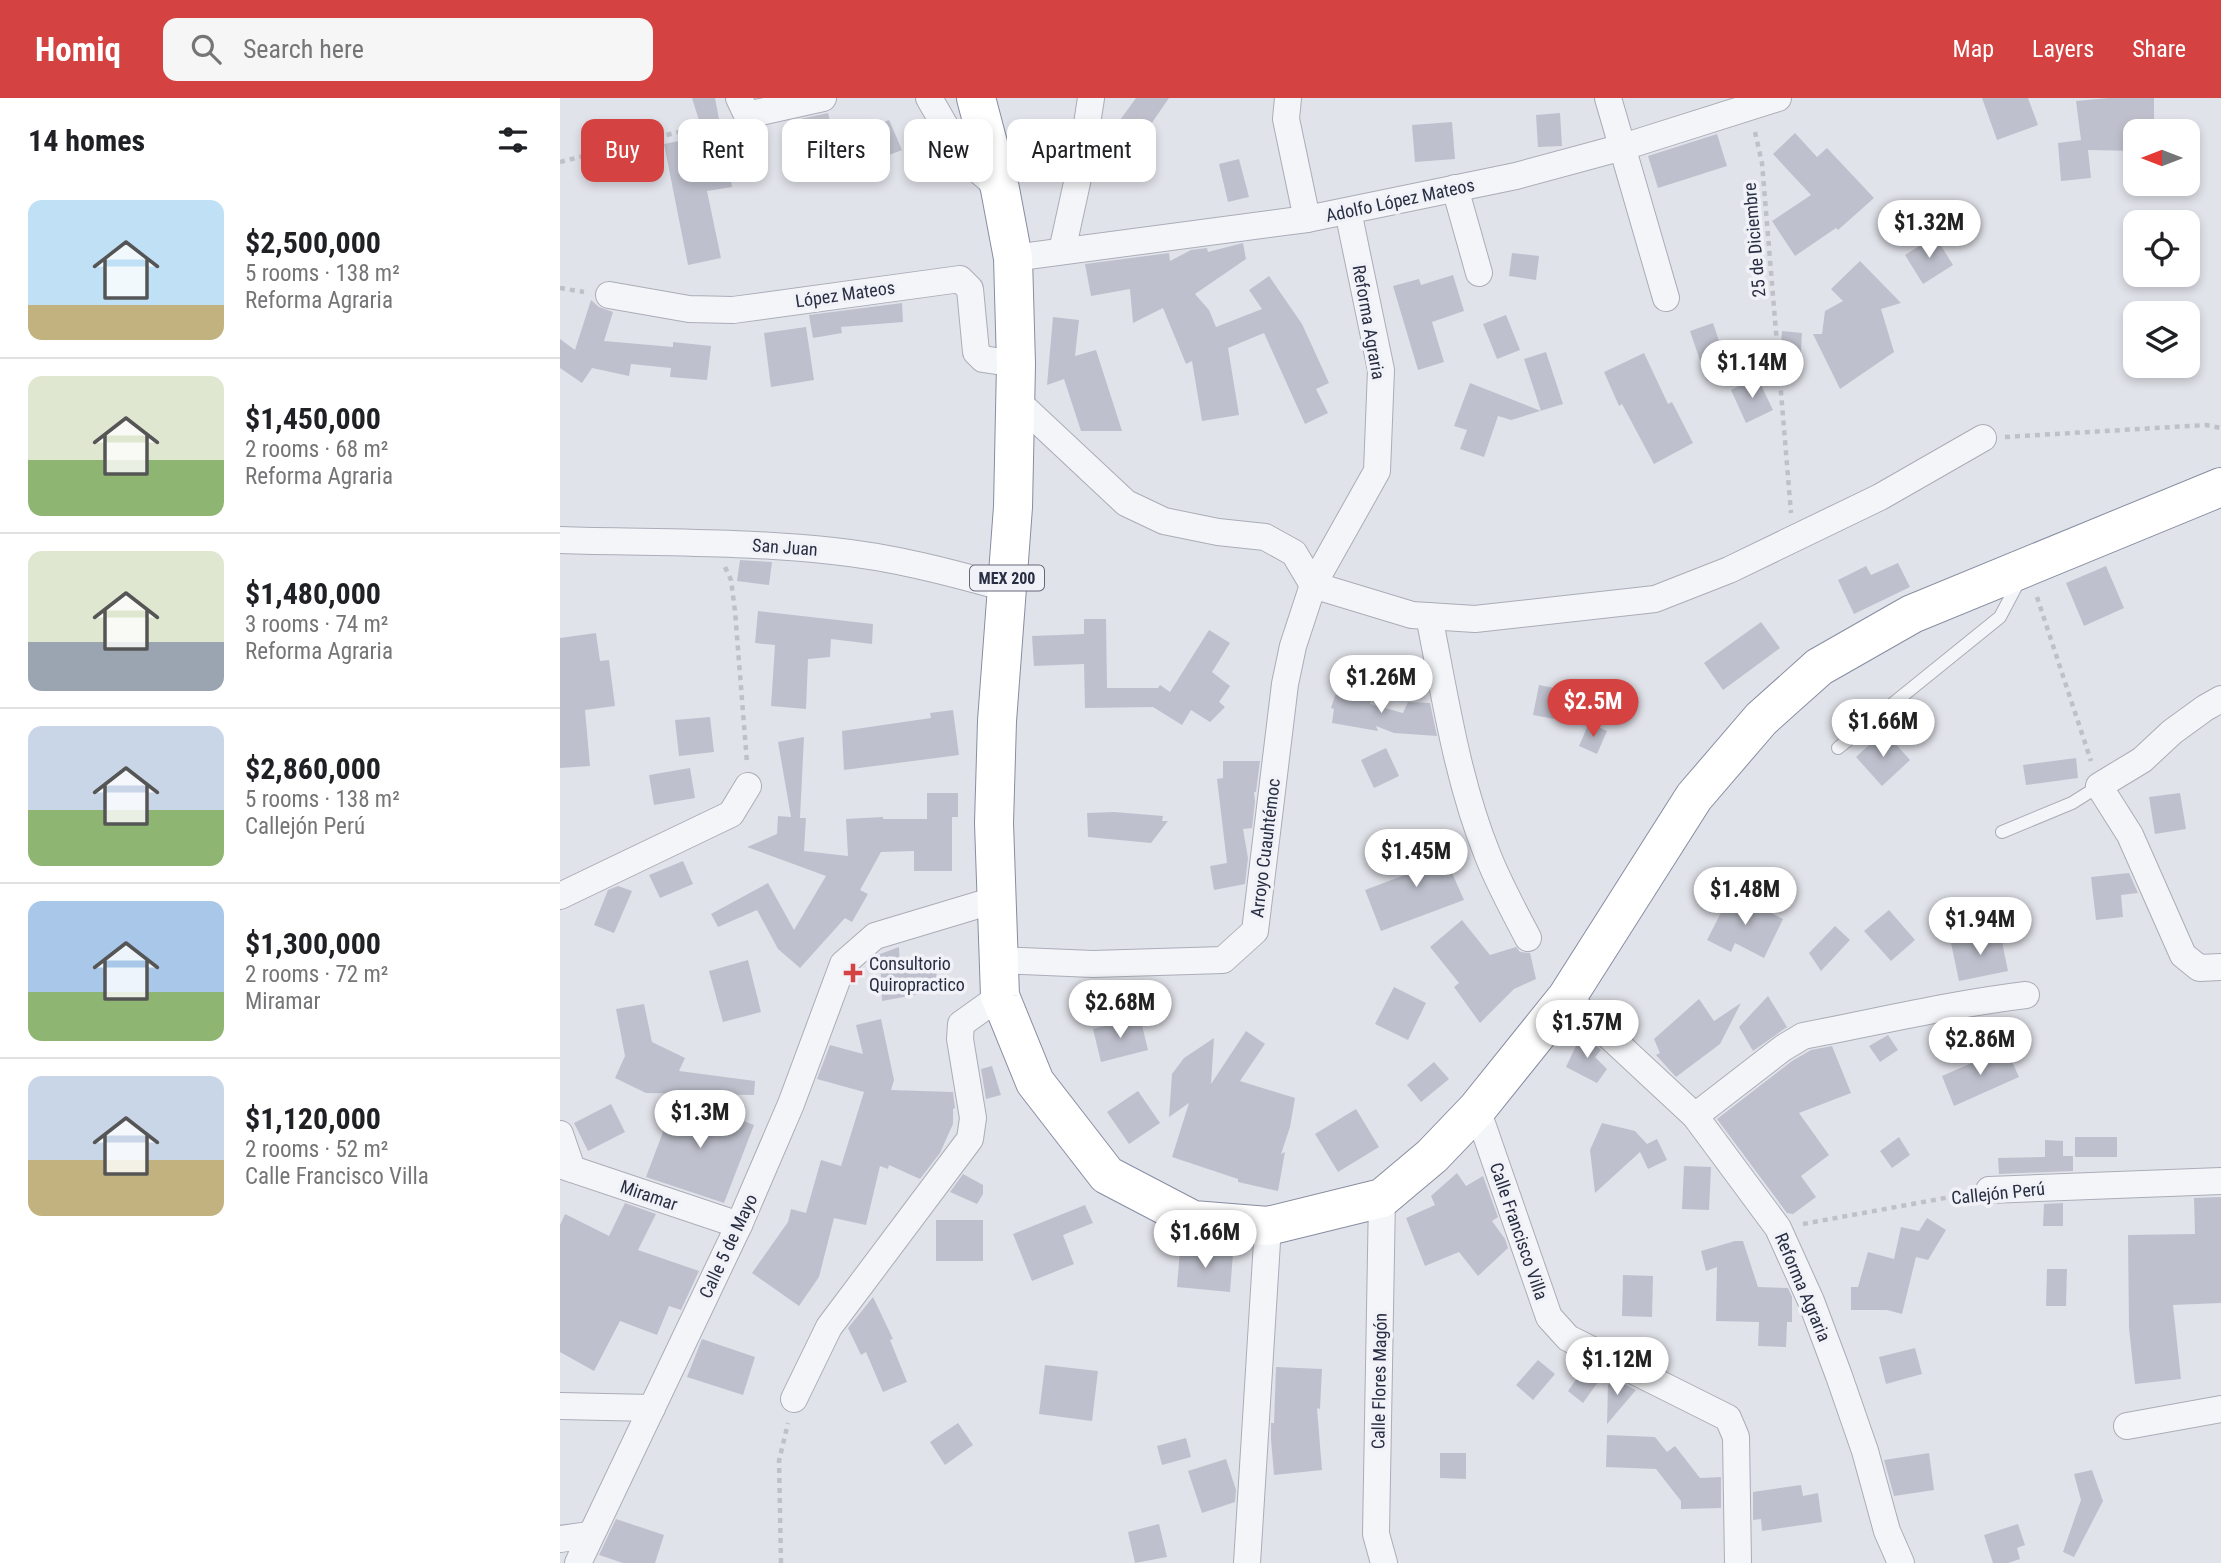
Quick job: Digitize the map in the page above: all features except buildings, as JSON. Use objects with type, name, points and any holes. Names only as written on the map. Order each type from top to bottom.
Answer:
[{"type":"highway","name":"MEX 200","points":[[975,98],[1000,189],[1013,258],[1016,363],[1013,507],[997,721],[995,798],[999,978],[1035,1082],[1107,1174],[1193,1220],[1268,1226],[1382,1198],[1432,1156],[1477,1109],[1567,997],[1694,797],[1761,719],[1819,667],[1912,614],[2221,487]]},
{"type":"street","points":[[743,106],[823,98]]},
{"type":"street","points":[[929,98],[963,157],[1000,189]]},
{"type":"street","points":[[1062,251],[1080,169],[1091,98]]},
{"type":"street","points":[[1288,98],[1286,119],[1307,219]]},
{"type":"street","points":[[1608,98],[1666,298]]},
{"type":"street","name":"Adolfo López Mateos","points":[[1013,258],[1307,219],[1516,176],[1623,147],[1778,98]]},
{"type":"street","points":[[1455,188],[1479,273]]},
{"type":"street","name":"Reforma Agraria","points":[[1313,585],[1377,471],[1381,370],[1348,211]]},
{"type":"street","name":"López Mateos","points":[[609,295],[689,309],[733,310],[960,279],[970,289],[976,352],[983,359],[1016,363]]},
{"type":"street","points":[[1017,401],[1126,503],[1164,521],[1217,533],[1265,537],[1294,553],[1313,585],[1412,615],[1475,619],[1655,599],[1729,570],[1880,497],[1983,438]]},
{"type":"street","name":"San Juan","points":[[560,540],[716,543],[836,551],[926,567],[1006,588]]},
{"type":"street","name":"Arroyo Cuauhtémoc","points":[[999,978],[1093,964],[1223,960],[1255,931],[1285,684],[1293,646],[1313,585]]},
{"type":"street","points":[[1429,616],[1452,732],[1473,814],[1488,856],[1528,938]]},
{"type":"street","points":[[2221,699],[2172,732],[2142,760],[2099,786],[2130,835],[2183,955],[2199,968],[2221,967]]},
{"type":"street","points":[[560,896],[731,814],[748,786]]},
{"type":"street","name":"Calle 5 de Mayo","points":[[578,1563],[589,1535],[739,1225],[792,1104],[843,964],[875,936],[998,899]]},
{"type":"street","points":[[794,1399],[829,1327],[970,1139],[973,1118],[960,1039],[961,1024],[999,978]]},
{"type":"street","points":[[1695,1116],[1783,1048],[1803,1036],[1976,1001],[2026,995]]},
{"type":"street","name":"Reforma Agraria","points":[[1567,997],[1695,1116],[1778,1228],[1811,1301],[1839,1376],[1865,1451],[1887,1531],[1901,1563]]},
{"type":"street","name":"Calle Francisco Villa","points":[[1477,1109],[1549,1317],[1569,1338],[1728,1418],[1737,1437],[1738,1563]]},
{"type":"street","points":[[560,1134],[566,1167]]},
{"type":"street","name":"Miramar","points":[[566,1167],[739,1225]]},
{"type":"street","name":"Callejón Perú","points":[[1989,1190],[2221,1181]]},
{"type":"street","name":"Calle Flores Magón","points":[[1382,1198],[1376,1534],[1384,1563]]},
{"type":"street","points":[[1247,1563],[1268,1226]]},
{"type":"street","points":[[560,1406],[652,1408]]},
{"type":"street","points":[[2127,1426],[2221,1409]]},
{"type":"street","points":[[560,1539],[589,1535]]},
{"type":"lane","points":[[1838,748],[2000,617],[2026,566]]},
{"type":"lane","points":[[2002,832],[2072,803],[2099,786]]},
{"type":"path","points":[[560,162],[743,106]]},
{"type":"path","name":"25 de Diciembre","points":[[1750,107],[1762,163],[1793,538]]},
{"type":"path","points":[[1983,438],[2206,425],[2221,428]]},
{"type":"path","points":[[716,543],[730,580],[735,611],[748,786]]},
{"type":"path","points":[[2026,566],[2099,786]]},
{"type":"path","name":"Callejón Perú","points":[[1778,1228],[1989,1190]]},
{"type":"path","points":[[781,1563],[779,1461],[794,1399]]},
{"type":"place","name":"Consultorio Quiropractico","points":[[853,973]]}]
